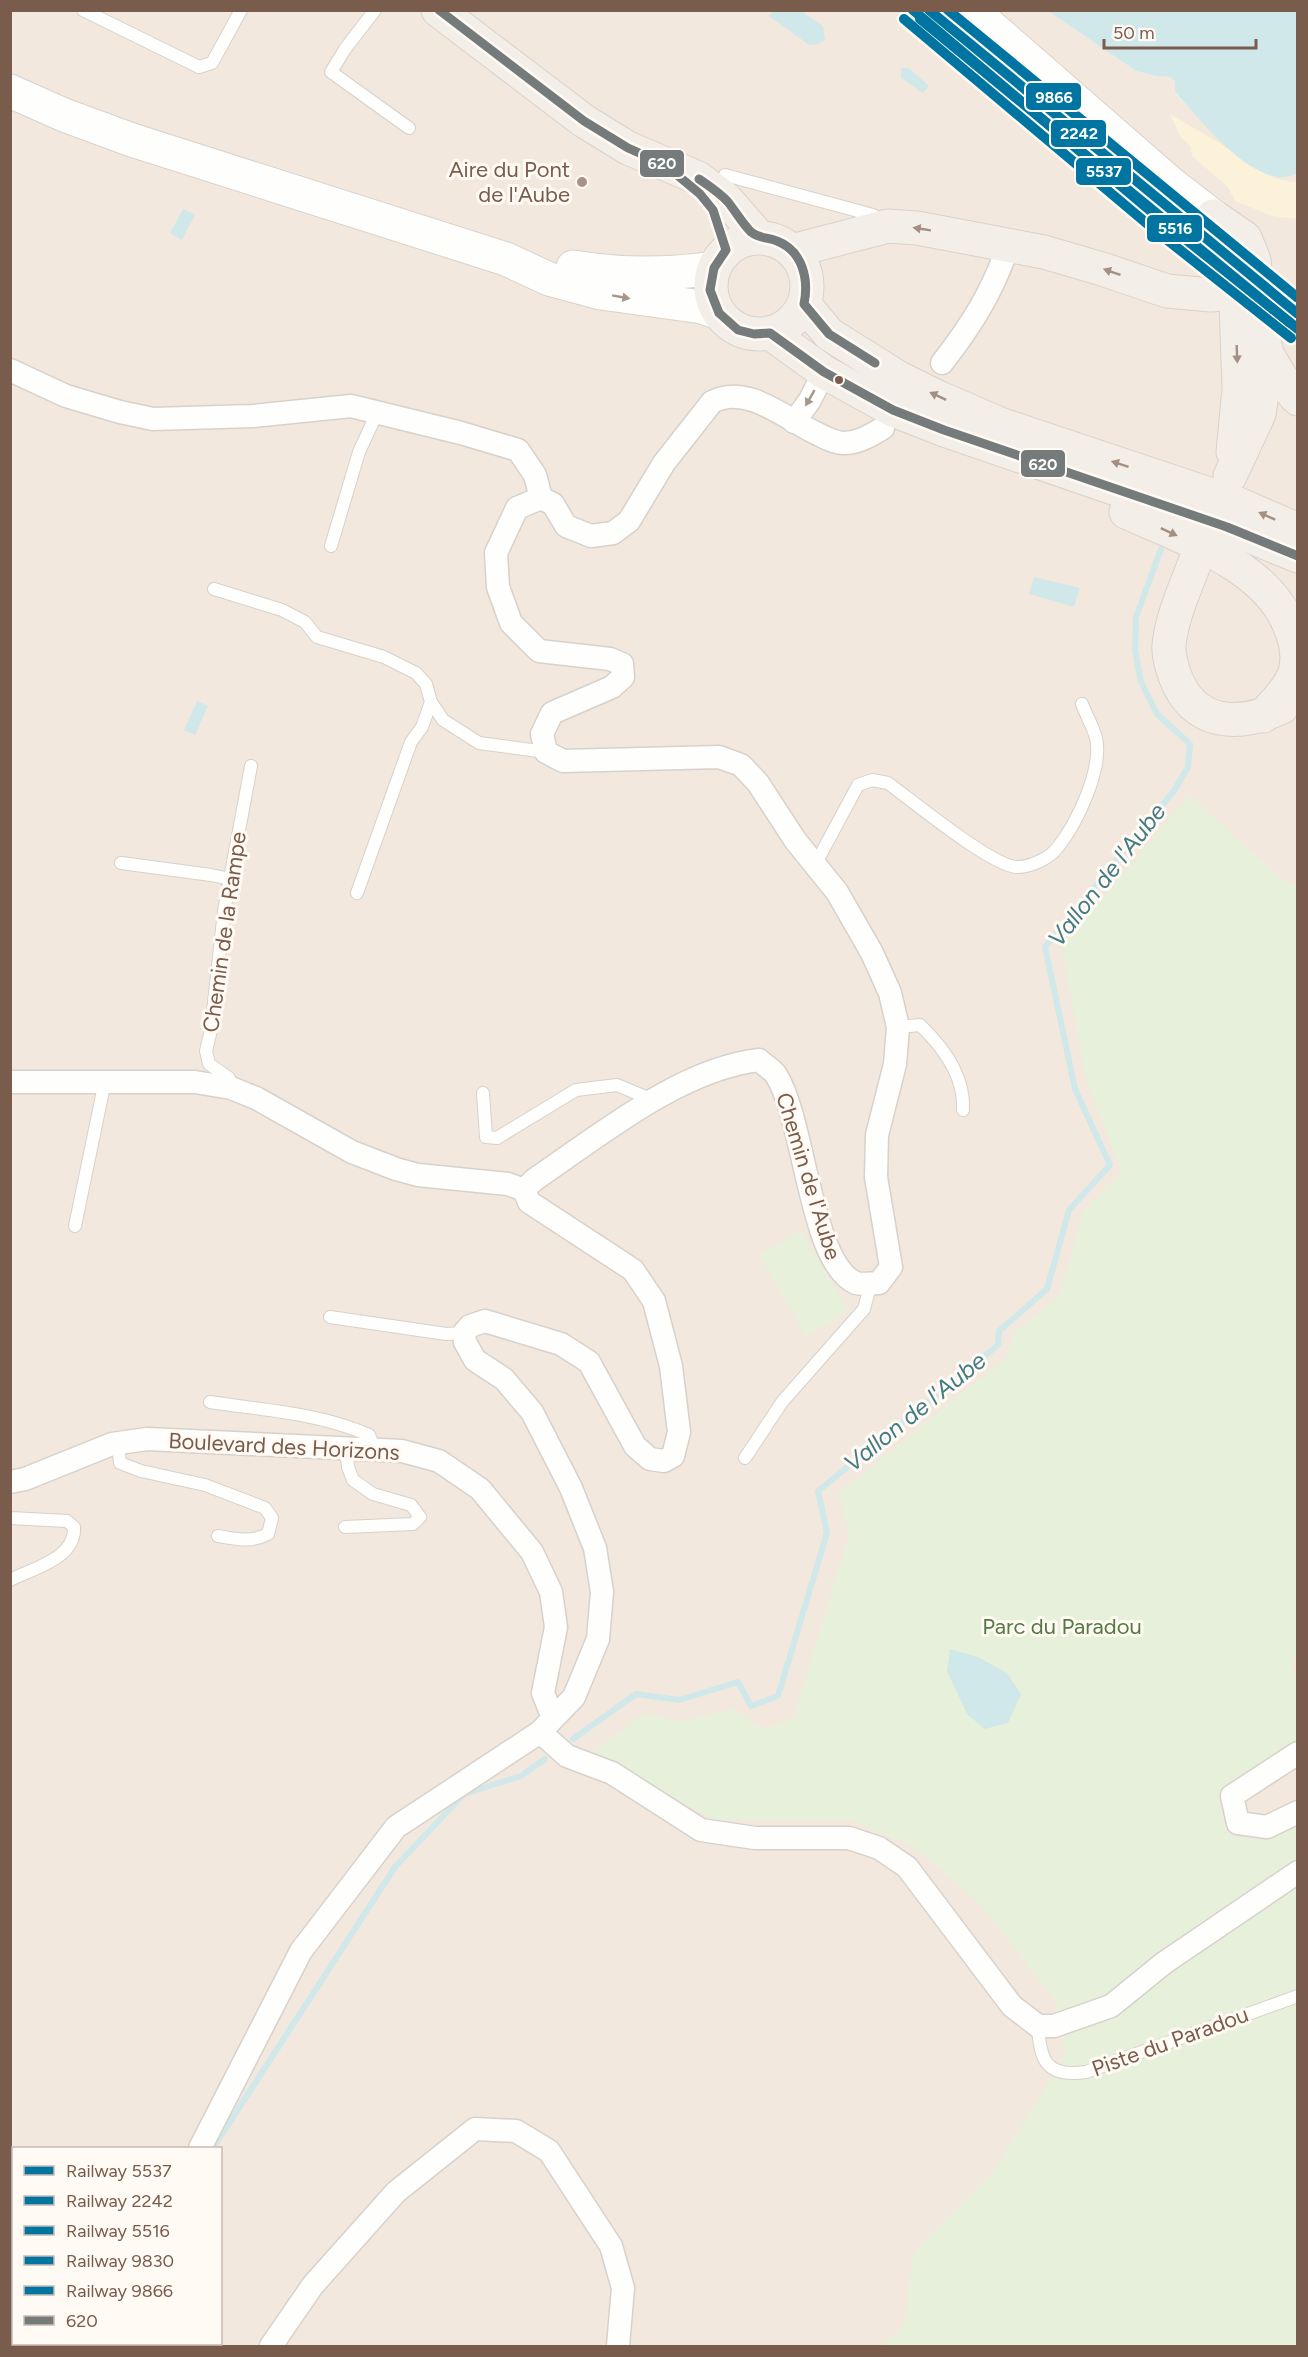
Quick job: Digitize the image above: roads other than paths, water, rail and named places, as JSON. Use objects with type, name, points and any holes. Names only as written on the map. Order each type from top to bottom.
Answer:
[{"type":"main road","points":[[438,10],[584,121],[628,148],[698,178],[726,199],[759,237]]},
{"type":"main road","points":[[972,10],[1169,182],[1213,216],[1232,250],[1244,307]]},
{"type":"main road","points":[[10,91],[64,116],[132,140],[506,259],[549,279],[601,294],[702,307],[719,313]]},
{"type":"main road","points":[[506,259],[551,263],[604,272],[674,274],[720,259],[742,241],[759,237],[777,241],[792,251],[803,266],[806,275],[804,304],[790,322],[770,333],[746,333],[730,325],[719,313],[710,290],[720,259],[723,236],[709,202],[664,165]]},
{"type":"main road","points":[[792,251],[888,226],[917,228],[1044,252],[1167,291],[1211,295],[1244,307]]},
{"type":"main road","points":[[1266,350],[1266,368],[1259,414],[1230,476],[1246,300],[1252,327],[1266,350],[1285,384],[1298,399]]},
{"type":"main road","points":[[804,304],[829,334],[899,378],[940,398],[1000,424],[1236,503],[1298,530]]},
{"type":"main road","points":[[770,333],[824,372],[873,400],[944,430],[1238,566],[1276,599],[1287,617],[1297,653],[1295,672],[1288,687],[1263,716]]},
{"type":"main road","points":[[944,430],[1227,527],[1298,556]]},
{"type":"main road","points":[[1195,562],[1173,620],[1169,648],[1172,668],[1179,687],[1190,701],[1205,713],[1226,720],[1246,720],[1263,716],[1298,700]]},
{"type":"street","points":[[942,363],[969,328],[997,278],[1008,246]]},
{"type":"street","points":[[10,370],[66,396],[153,419],[253,416],[351,406],[461,433],[518,450],[535,475],[541,498],[553,504],[566,526],[591,536],[613,533],[629,521],[664,463],[712,402],[729,396],[753,400],[831,440],[843,443],[864,439],[883,428]]},
{"type":"street","points":[[794,422],[810,400],[824,372]]},
{"type":"street","points":[[541,498],[517,508],[496,553],[498,587],[511,623],[539,651],[610,659],[622,664],[623,677],[612,687],[552,713],[542,734],[546,752],[563,761],[719,757],[741,765],[758,783],[795,840],[837,892],[872,953],[890,993],[898,1027],[895,1064],[877,1135],[876,1177],[891,1267],[879,1283],[871,1283]]},
{"type":"street","name":"Chemin de l'Aube","points":[[524,1190],[534,1180],[681,1084],[739,1062],[759,1060],[775,1074],[789,1101],[822,1231],[838,1269],[857,1283],[871,1283]]},
{"type":"street","name":"Chemin de la Rampe","points":[[10,1082],[195,1082],[231,1088],[256,1098],[352,1152],[396,1169],[418,1175],[508,1184],[524,1190]]},
{"type":"street","points":[[200,2147],[301,1951],[396,1827],[547,1725],[574,1697],[598,1639],[602,1592],[595,1548],[571,1488],[532,1412],[504,1379],[476,1360],[465,1342],[464,1333],[470,1326],[484,1321],[561,1344],[589,1362],[635,1446],[650,1459],[664,1461],[673,1456],[679,1432],[670,1366],[654,1301],[633,1270],[529,1202],[524,1190]]},
{"type":"street","name":"Boulevard des Horizons","points":[[10,1482],[25,1479],[118,1443],[147,1439],[402,1451],[439,1461],[480,1489],[532,1552],[551,1592],[556,1627],[543,1692],[547,1725],[567,1756],[612,1773],[701,1830],[755,1838],[849,1838],[879,1848],[907,1867],[1012,2006],[1038,2026]]},
{"type":"street","points":[[1298,1753],[1232,1796],[1238,1823],[1267,1827],[1298,1812]]},
{"type":"street","points":[[1038,2026],[1054,2026],[1110,2006],[1164,1963],[1298,1872]]},
{"type":"street","points":[[271,2346],[313,2285],[396,2192],[475,2129],[516,2131],[549,2151],[611,2246],[623,2288],[618,2346]]},
{"type":"lane","points":[[83,10],[199,66],[212,63],[241,10]]},
{"type":"lane","points":[[375,10],[331,72],[409,128]]},
{"type":"lane","points":[[725,175],[873,215],[888,226]]},
{"type":"lane","points":[[332,546],[359,452],[377,413]]},
{"type":"lane","points":[[214,589],[282,610],[305,622],[317,637],[384,657],[416,673],[426,684],[431,702],[443,720],[479,743],[546,752]]},
{"type":"lane","points":[[357,893],[411,742],[422,727],[431,702]]},
{"type":"lane","points":[[815,865],[858,785],[872,780],[888,783],[984,853],[1017,867],[1042,861],[1057,849],[1086,802],[1095,764],[1096,739],[1082,704]]},
{"type":"lane","name":"Chemin de la Rampe","points":[[231,1088],[229,1078],[210,1064],[206,1051],[211,1030],[224,911],[251,766]]},
{"type":"lane","points":[[121,863],[230,879]]},
{"type":"lane","points":[[898,1027],[920,1025],[936,1040],[958,1077],[964,1096],[963,1110]]},
{"type":"lane","points":[[75,1226],[105,1081]]},
{"type":"lane","points":[[483,1093],[486,1137],[497,1138],[576,1090],[617,1085],[654,1100]]},
{"type":"lane","points":[[746,1458],[782,1402],[864,1309],[871,1283]]},
{"type":"lane","points":[[330,1317],[446,1334],[464,1333]]},
{"type":"lane","points":[[210,1402],[349,1426],[369,1435],[375,1450]]},
{"type":"lane","points":[[118,1443],[120,1463],[141,1471],[205,1485],[265,1508],[272,1518],[268,1534],[258,1539],[245,1541],[218,1536]]},
{"type":"lane","points":[[345,1527],[413,1524],[420,1517],[411,1505],[373,1494],[353,1480],[348,1467],[346,1449]]},
{"type":"lane","points":[[10,1518],[67,1521],[74,1527],[75,1539],[65,1554],[10,1580]]},
{"type":"lane","name":"Piste du Paradou","points":[[1038,2026],[1039,2049],[1043,2061],[1056,2070],[1071,2074],[1086,2072],[1298,1996]]},
{"type":"water","points":[[773,11],[801,11],[823,26],[825,40],[809,45],[769,16]]},
{"type":"water","points":[[1048,11],[1297,11],[1297,174],[1279,177],[1250,166],[1222,143],[1175,92],[1175,82],[1171,77],[1136,71]]},
{"type":"water","points":[[901,68],[909,68],[929,86],[923,93],[901,78]]},
{"type":"water","points":[[183,209],[195,215],[182,240],[170,233]]},
{"type":"water","points":[[1034,577],[1080,588],[1074,607],[1029,594]]},
{"type":"water","points":[[197,701],[208,706],[195,735],[184,730]]},
{"type":"water","points":[[950,1649],[978,1657],[1007,1673],[1021,1694],[1008,1723],[985,1729],[967,1714],[947,1671]]},
{"type":"waterway","name":"Vallon de l'Aube","points":[[573,1739],[636,1694],[679,1700],[738,1682],[751,1706],[778,1696],[827,1533],[818,1491],[998,1345],[999,1331],[1047,1289],[1069,1210],[1110,1165],[1075,1089],[1045,947],[1174,791],[1188,767],[1190,744],[1157,714],[1141,682],[1135,650],[1136,617],[1161,549]]},
{"type":"waterway","points":[[214,2147],[395,1867],[464,1794],[521,1776],[545,1759]]},
{"type":"rail line","name":"5537","points":[[913,10],[1159,218],[1298,329]]},
{"type":"rail line","name":"2242","points":[[929,10],[1298,314]]},
{"type":"rail line","name":"9866","points":[[948,10],[1298,298]]},
{"type":"rail line","name":"9830","points":[[904,19],[1151,227],[1291,338]]},
{"type":"rail line","name":"5516","points":[[920,19],[1290,323]]},
{"type":"place","name":"Aire du Pont de l'Aube","points":[[582,182]]},
{"type":"park label","name":"Parc du Paradou","points":[[1062,1626]]}]
